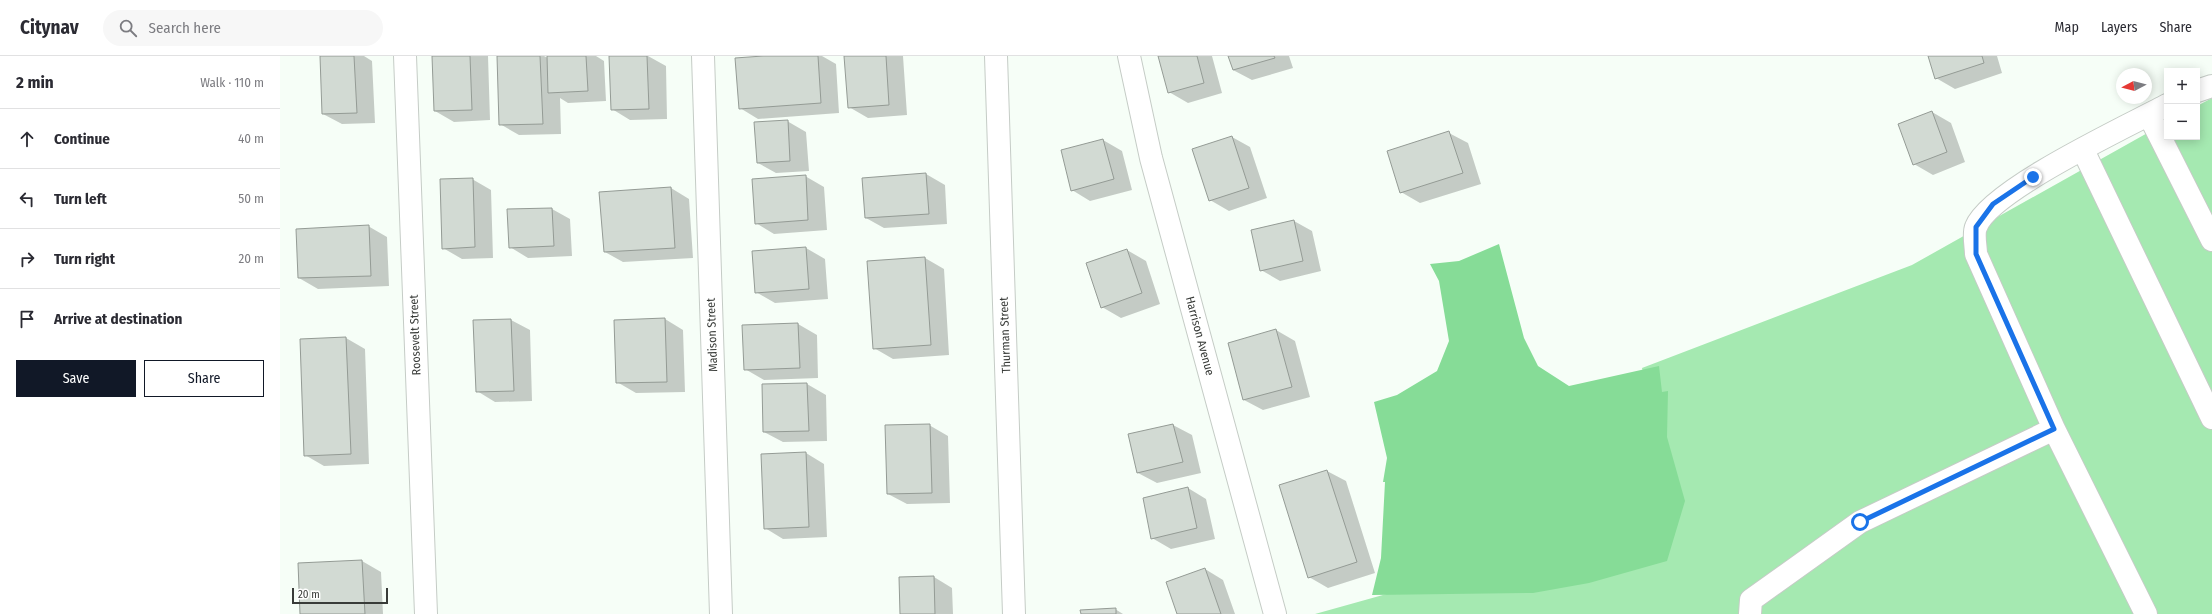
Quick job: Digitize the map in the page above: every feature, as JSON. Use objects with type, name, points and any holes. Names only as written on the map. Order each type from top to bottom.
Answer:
[{"type":"street","name":"Roosevelt Street","points":[[405,56],[426,614]]},
{"type":"street","name":"Madison Street","points":[[703,56],[721,614]]},
{"type":"street","name":"Thurman Street","points":[[996,56],[1014,614]]},
{"type":"street","name":"Harrison Avenue","points":[[1129,56],[1150,158],[1276,614]]},
{"type":"street","points":[[2200,90],[2212,86]]},
{"type":"street","points":[[2146,614],[2054,429],[1976,254],[1976,227],[1993,204],[2033,177],[2158,110],[2212,240]]},
{"type":"street","points":[[2083,150],[2212,418]]},
{"type":"street","points":[[1750,614],[1752,600],[1860,522],[2054,429]]},
{"type":"green space","points":[[2212,98],[2212,614],[1315,614],[1669,515],[1642,368],[1912,265],[2164,124],[2164,140],[2200,140],[2200,104]]},
{"type":"green space","points":[[1499,244],[1524,338],[1538,366],[1569,386],[1659,366],[1662,392],[1668,391],[1667,437],[1685,501],[1667,561],[1589,583],[1533,593],[1372,595],[1381,558],[1385,482],[1383,482],[1387,458],[1374,402],[1397,395],[1437,371],[1449,341],[1439,281],[1430,264],[1459,261]]},
{"type":"building","points":[[320,56],[354,56],[357,113],[322,114]]},
{"type":"building","points":[[432,56],[470,56],[472,110],[434,111]]},
{"type":"building","points":[[497,56],[540,56],[543,124],[499,125]]},
{"type":"building","points":[[547,56],[586,56],[588,91],[548,93]]},
{"type":"building","points":[[609,56],[647,56],[649,109],[611,110]]},
{"type":"building","points":[[763,56],[818,56],[821,103],[739,109],[735,58]]},
{"type":"building","points":[[844,56],[886,56],[889,105],[848,108]]},
{"type":"building","points":[[1158,56],[1197,56],[1204,83],[1168,93]]},
{"type":"building","points":[[1228,56],[1274,56],[1275,58],[1233,70]]},
{"type":"building","points":[[1928,56],[1982,56],[1984,63],[1935,79]]},
{"type":"building","points":[[1932,111],[1947,152],[1913,165],[1898,124]]},
{"type":"building","points":[[788,120],[790,161],[757,163],[754,122]]},
{"type":"building","points":[[1449,131],[1463,173],[1400,193],[1387,151]]},
{"type":"building","points":[[1232,136],[1249,188],[1209,201],[1192,149]]},
{"type":"building","points":[[1103,139],[1114,179],[1071,191],[1061,150]]},
{"type":"building","points":[[926,173],[929,214],[865,218],[862,178]]},
{"type":"building","points":[[806,175],[808,220],[755,224],[752,179]]},
{"type":"building","points":[[473,178],[475,247],[442,249],[440,179]]},
{"type":"building","points":[[671,187],[675,248],[604,252],[599,192]]},
{"type":"building","points":[[552,208],[554,246],[509,248],[507,209]]},
{"type":"building","points":[[1294,220],[1303,261],[1260,271],[1251,230]]},
{"type":"building","points":[[369,225],[371,276],[298,278],[296,229]]},
{"type":"building","points":[[806,247],[809,289],[755,293],[752,251]]},
{"type":"building","points":[[1127,249],[1142,293],[1101,308],[1086,263]]},
{"type":"building","points":[[925,257],[931,345],[873,349],[867,261]]},
{"type":"building","points":[[665,318],[667,382],[616,383],[614,320]]},
{"type":"building","points":[[511,319],[514,391],[476,392],[473,320]]},
{"type":"building","points":[[798,323],[800,368],[744,370],[742,325]]},
{"type":"building","points":[[1276,329],[1292,387],[1243,400],[1228,343]]},
{"type":"building","points":[[346,337],[351,454],[304,456],[300,339]]},
{"type":"building","points":[[807,383],[809,431],[763,432],[762,384]]},
{"type":"building","points":[[930,424],[932,493],[887,494],[885,425]]},
{"type":"building","points":[[1173,424],[1183,462],[1137,473],[1128,434]]},
{"type":"building","points":[[806,452],[809,527],[764,529],[761,454]]},
{"type":"building","points":[[1327,470],[1357,562],[1308,578],[1279,485]]},
{"type":"building","points":[[1188,487],[1197,528],[1151,539],[1143,498]]},
{"type":"building","points":[[362,560],[365,614],[300,614],[298,563]]},
{"type":"building","points":[[1205,568],[1221,614],[1177,614],[1166,582]]},
{"type":"building","points":[[934,576],[935,614],[900,614],[899,577]]},
{"type":"building","points":[[1116,608],[1116,614],[1081,614],[1080,610]]},
{"type":"route","points":[[1860,522],[2054,429],[1976,254],[1976,227],[1993,204],[2033,177]]}]
